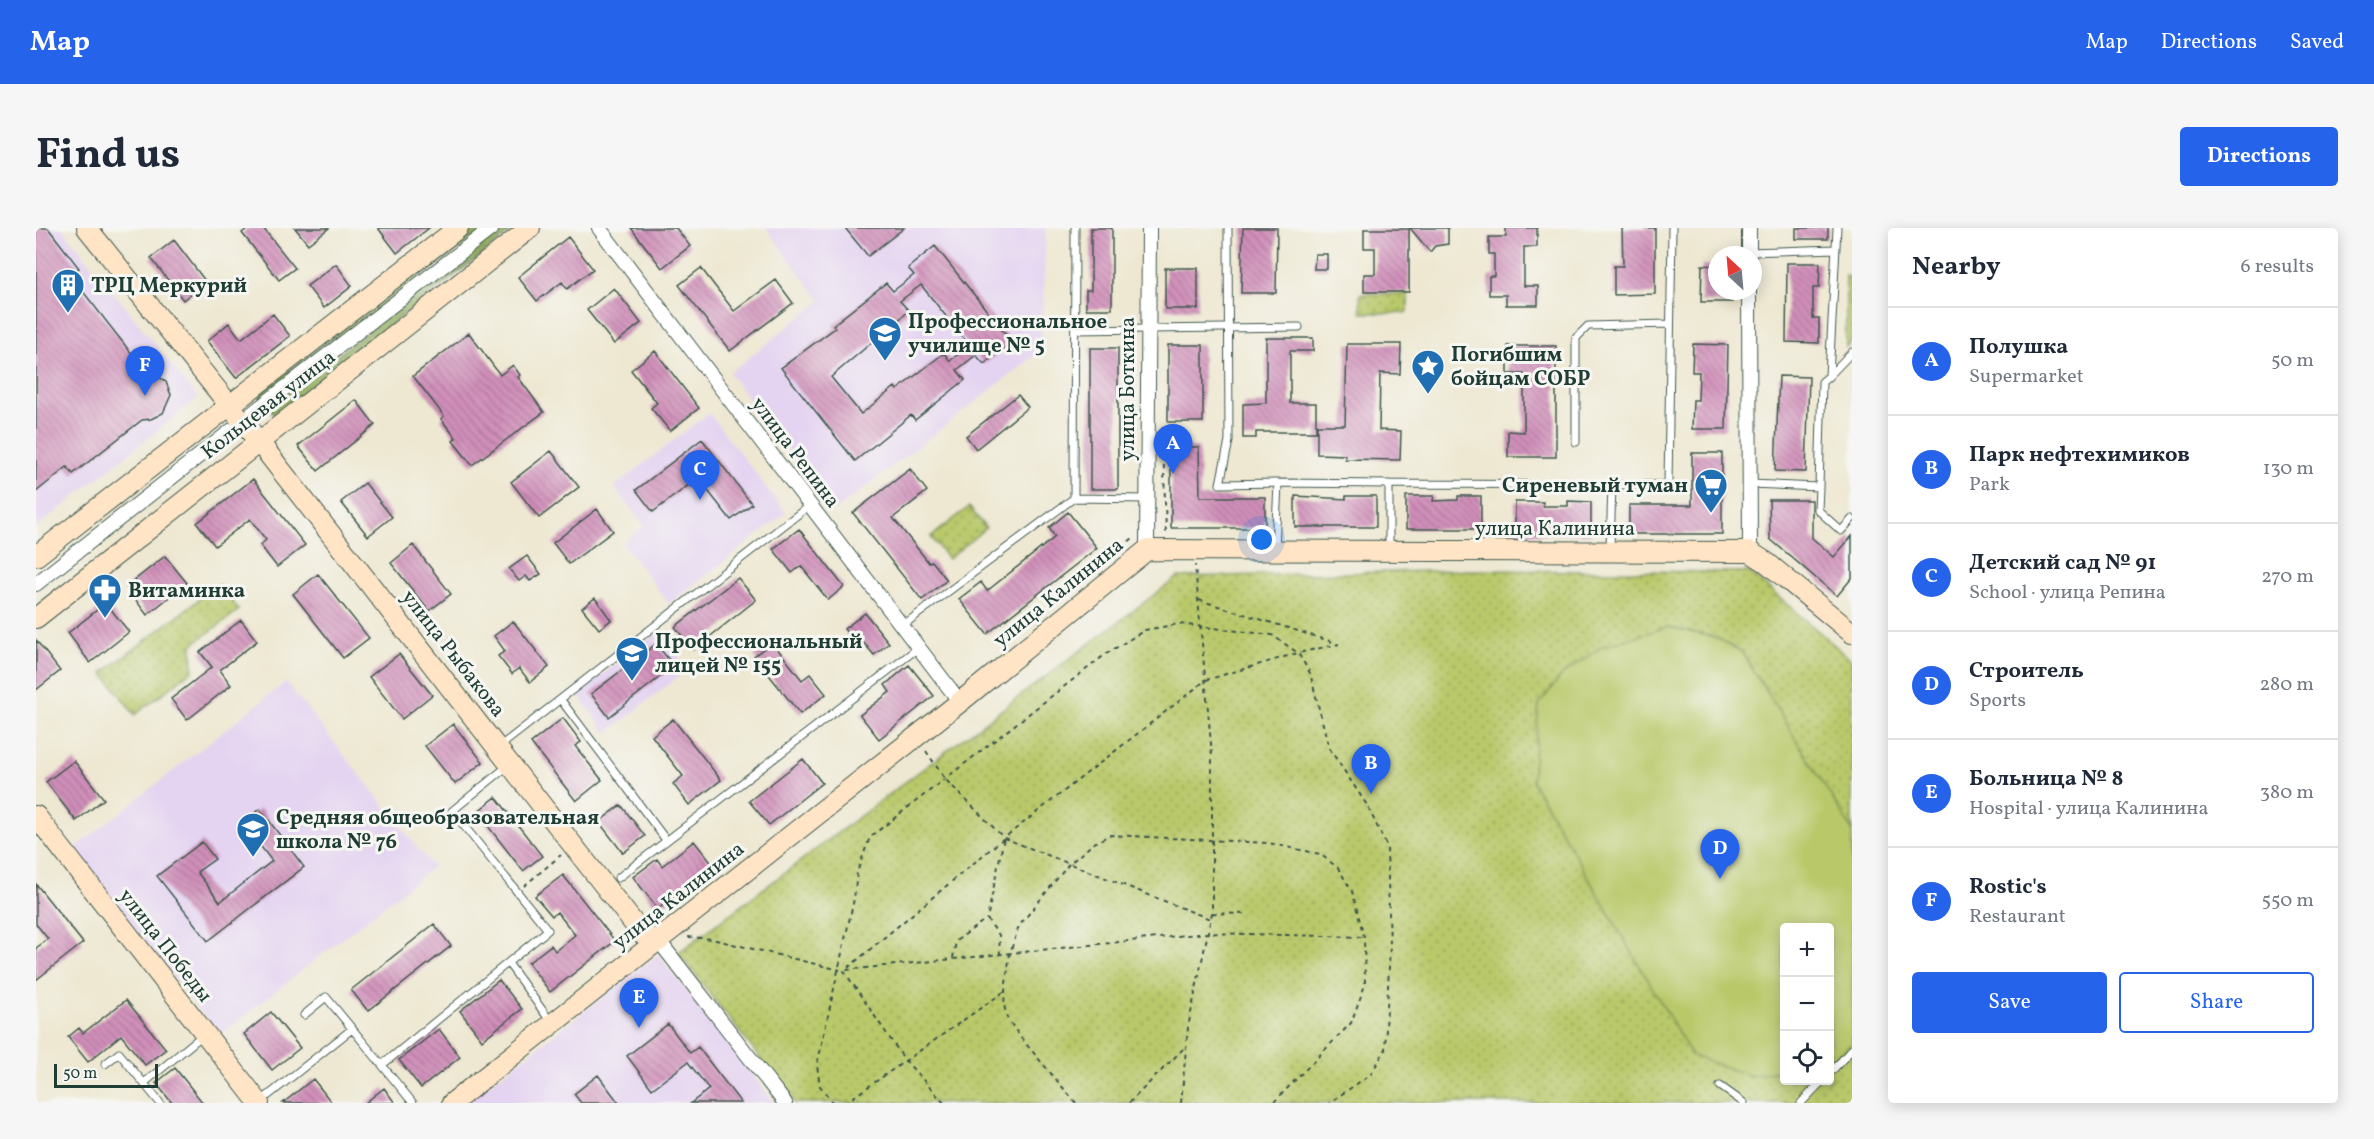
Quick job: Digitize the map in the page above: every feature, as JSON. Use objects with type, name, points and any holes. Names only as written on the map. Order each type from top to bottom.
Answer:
[{"type":"street","name":"улица Рыбакова","points":[[87,228],[259,442],[642,934],[659,940],[784,1103]]},
{"type":"street","name":"Кольцевая улица","points":[[36,556],[227,405],[458,228]]},
{"type":"street","points":[[250,415],[492,228]]},
{"type":"street","name":"Кольцевая улица","points":[[36,618],[530,228]]},
{"type":"street","name":"улица Репина","points":[[599,228],[960,702]]},
{"type":"street","name":"улица Боткина","points":[[1147,550],[1149,228]]},
{"type":"street","points":[[1749,228],[1749,246]]},
{"type":"street","points":[[1749,300],[1750,552],[1766,562],[1851,630]]},
{"type":"street","points":[[36,584],[232,430]]},
{"type":"street","name":"улица Калинина","points":[[452,1103],[960,702],[1147,550],[1179,542],[1275,550],[1750,552]]},
{"type":"street","name":"улица Победы","points":[[36,816],[259,1103]]},
{"type":"lane","points":[[1074,498],[1075,228]]},
{"type":"lane","points":[[1228,228],[1229,441],[1220,484],[1611,485],[1668,485],[1672,228]]},
{"type":"lane","points":[[1829,376],[1837,228]]},
{"type":"lane","points":[[1762,252],[1836,249]]},
{"type":"lane","points":[[1576,442],[1576,338],[1588,326],[1670,324]]},
{"type":"lane","points":[[1075,330],[1299,327]]},
{"type":"lane","points":[[1852,352],[1822,382],[1818,510],[1841,531],[1852,519]]},
{"type":"lane","points":[[1275,550],[1278,483]]},
{"type":"lane","points":[[1389,484],[1389,551]]},
{"type":"lane","points":[[1750,484],[1819,487]]},
{"type":"lane","points":[[1610,552],[1611,485]]},
{"type":"lane","points":[[902,626],[1074,498],[1148,499]]},
{"type":"lane","points":[[381,1065],[548,930],[452,811],[561,700],[810,505]]},
{"type":"lane","points":[[618,878],[919,647]]},
{"type":"lane","points":[[561,700],[666,840]]},
{"type":"lane","points":[[508,963],[552,1024]]},
{"type":"lane","points":[[303,1015],[326,997],[413,1103]]},
{"type":"lane","points":[[259,1103],[352,1029]]},
{"type":"lane","points":[[144,1083],[205,1034]]},
{"type":"lane","points":[[1834,1069],[1852,1049]]},
{"type":"lane","points":[[105,1064],[119,1053],[160,1103]]},
{"type":"lane","points":[[1801,1103],[1817,1085]]},
{"type":"lane","points":[[1720,1086],[1744,1103]]},
{"type":"path","points":[[1163,438],[1165,533],[1179,542],[1195,565],[1212,755],[1212,913],[1186,1046],[1181,1103]]},
{"type":"path","points":[[844,971],[1004,838],[1206,680],[1298,653],[1339,644],[1199,600]]},
{"type":"path","points":[[833,1103],[820,1086],[817,1065],[854,899],[856,872],[870,837],[1106,654],[1145,630],[1179,624],[1272,635],[1298,653],[1310,673],[1329,748],[1367,805],[1387,847],[1390,945],[1385,1050],[1371,1074],[1329,1103]]},
{"type":"path","points":[[924,748],[945,779],[1004,838],[1210,920]]},
{"type":"path","points":[[1076,1103],[1007,1018],[1004,1005],[1005,991],[1010,953],[1019,926],[1069,864],[1094,843],[1110,835],[1268,843],[1320,854],[1338,868],[1352,891],[1364,937],[1365,985],[1351,1023],[1273,1103]]},
{"type":"path","points":[[953,958],[956,941],[987,919],[1004,838]]},
{"type":"path","points":[[517,892],[565,852]]},
{"type":"path","points":[[1212,913],[1246,914]]},
{"type":"path","points":[[987,919],[999,935],[1000,955]]},
{"type":"path","points":[[684,937],[693,930]]},
{"type":"path","points":[[712,939],[844,971],[1207,933],[1364,937]]},
{"type":"path","points":[[844,971],[904,1059],[944,1103]]},
{"type":"path","points":[[845,1103],[904,1059],[1005,991]]},
{"type":"path","points":[[1129,1103],[1186,1046]]},
{"type":"shaded area","name":"ТРЦ Меркурий","points":[[36,228],[62,228],[198,398],[36,528]]},
{"type":"shaded area","name":"Профессиональное училище № 5","points":[[766,228],[1046,228],[1041,351],[835,511],[729,373],[821,301]]},
{"type":"shaded area","points":[[709,413],[786,513],[669,604],[622,543],[644,526],[614,487]]},
{"type":"shaded area","name":"Профессиональный лицей № 155","points":[[658,631],[688,669],[607,733],[577,694]]},
{"type":"shaded area","name":"Средняя общеобразовательная школа № 76","points":[[286,682],[433,867],[219,1036],[73,850]]},
{"type":"shaded area","points":[[658,954],[774,1103],[465,1103]]},
{"type":"green space","points":[[471,228],[486,228],[263,401],[257,394]]},
{"type":"green space","points":[[501,228],[516,228],[275,415],[269,408]]},
{"type":"green space","points":[[1846,276],[1852,278],[1852,341],[1846,347]]},
{"type":"green space","points":[[1360,294],[1408,294],[1408,310],[1405,313],[1364,313],[1361,311]]},
{"type":"green space","points":[[969,507],[986,528],[948,559],[931,537]]},
{"type":"green space","points":[[1467,570],[1749,572],[1852,660],[1852,1103],[795,1103],[678,953],[1178,577]]},
{"type":"green space","points":[[219,584],[239,610],[192,645],[193,670],[135,715],[103,673]]},
{"type":"green space","points":[[1667,627],[1714,637],[1742,652],[1852,830],[1852,1043],[1834,1058],[1834,923],[1780,923],[1780,1071],[1751,1076],[1692,1056],[1532,781],[1539,704],[1563,674],[1601,647]]},
{"type":"building","name":"ТРЦ Меркурий","points":[[36,228],[48,228],[79,268],[70,275],[135,358],[141,353],[150,364],[145,367],[166,382],[171,395],[163,413],[151,419],[142,420],[73,474],[67,467],[36,492]]},
{"type":"building","points":[[248,228],[263,228],[295,268],[279,280],[242,233]]},
{"type":"building","points":[[295,228],[329,228],[308,244]]},
{"type":"building","points":[[378,228],[429,228],[397,253]]},
{"type":"building","points":[[631,228],[676,228],[690,246],[662,268]]},
{"type":"building","points":[[845,228],[904,228],[868,256]]},
{"type":"building","points":[[1091,228],[1112,228],[1112,309],[1086,309],[1086,290],[1091,290]]},
{"type":"building","points":[[1243,228],[1277,228],[1276,293],[1241,293]]},
{"type":"building","points":[[1410,228],[1448,228],[1448,244],[1435,246],[1430,252]]},
{"type":"building","points":[[1506,228],[1537,228],[1537,247],[1524,247],[1524,286],[1538,286],[1538,305],[1506,305],[1506,295],[1489,295],[1489,276],[1494,276],[1494,254],[1489,254],[1489,237],[1506,237]]},
{"type":"building","points":[[1622,228],[1655,228],[1655,294],[1614,295],[1614,266],[1623,266]]},
{"type":"building","points":[[1796,228],[1828,228],[1828,239],[1796,239]]},
{"type":"building","points":[[1364,229],[1409,229],[1409,292],[1364,292],[1364,274],[1375,274],[1375,248],[1364,248]]},
{"type":"building","points":[[568,237],[593,269],[567,289],[562,282],[537,301],[518,277]]},
{"type":"building","points":[[174,240],[206,282],[183,300],[151,258]]},
{"type":"building","points":[[935,246],[1012,342],[984,364],[976,355],[957,370],[965,380],[915,420],[911,415],[855,461],[781,368],[835,328],[833,325],[886,283],[893,291],[914,275],[908,268]],"holes":[[[921,285],[969,345],[950,361],[944,353],[897,390],[895,387],[861,414],[831,377],[909,311],[900,301]]]},
{"type":"building","points":[[1315,254],[1327,254],[1327,269],[1314,269]]},
{"type":"building","points":[[1787,263],[1820,263],[1819,288],[1813,288],[1813,318],[1819,318],[1819,343],[1786,342]]},
{"type":"building","points":[[336,264],[352,286],[324,308],[307,286]]},
{"type":"building","points":[[1702,265],[1708,265],[1708,300],[1732,300],[1732,302],[1701,302]]},
{"type":"building","points":[[701,268],[734,311],[776,280],[793,303],[730,351],[679,285]]},
{"type":"building","points":[[1165,268],[1198,268],[1198,309],[1165,309]]},
{"type":"building","points":[[614,288],[641,323],[614,344],[587,310]]},
{"type":"building","points":[[273,314],[290,336],[236,378],[207,341],[229,323],[241,339]]},
{"type":"building","points":[[469,333],[500,375],[513,365],[520,375],[518,377],[544,412],[472,465],[453,441],[456,438],[441,419],[444,416],[413,376]]},
{"type":"building","points":[[1266,338],[1313,338],[1313,351],[1290,351],[1290,403],[1316,403],[1316,432],[1256,432],[1256,438],[1243,438],[1243,404],[1266,403]]},
{"type":"building","points":[[1347,344],[1401,344],[1400,374],[1380,373],[1379,430],[1401,431],[1400,460],[1345,459],[1345,455],[1317,454],[1317,425],[1345,425]]},
{"type":"building","points":[[1693,344],[1728,345],[1726,429],[1692,429],[1693,400],[1698,400],[1699,372],[1692,372]]},
{"type":"building","points":[[1168,345],[1203,345],[1203,422],[1168,422]]},
{"type":"building","points":[[1508,346],[1556,346],[1556,457],[1508,457],[1508,431],[1524,432],[1524,374],[1508,374]]},
{"type":"building","points":[[1090,348],[1118,348],[1118,489],[1090,489]]},
{"type":"building","points":[[655,351],[699,408],[670,431],[651,408],[657,403],[631,370]]},
{"type":"building","points":[[1779,376],[1809,377],[1806,472],[1775,471]]},
{"type":"building","points":[[1018,395],[1028,407],[976,449],[966,436]]},
{"type":"building","points":[[356,400],[375,425],[318,471],[298,446]]},
{"type":"building","points":[[702,439],[752,504],[731,520],[698,478],[653,512],[636,490]]},
{"type":"building","points":[[1171,447],[1199,447],[1200,497],[1265,497],[1265,528],[1171,528]]},
{"type":"building","points":[[551,451],[579,487],[539,518],[511,482]]},
{"type":"building","points":[[1692,453],[1722,453],[1722,534],[1629,534],[1629,505],[1692,505]]},
{"type":"building","points":[[910,469],[927,491],[893,518],[929,563],[932,561],[947,580],[922,600],[853,513]]},
{"type":"building","points":[[253,479],[305,545],[277,567],[260,545],[266,540],[250,519],[215,546],[197,523]]},
{"type":"building","points":[[365,483],[392,517],[368,536],[341,502]]},
{"type":"building","points":[[1295,496],[1346,499],[1346,496],[1376,496],[1376,527],[1295,527]]},
{"type":"building","points":[[1406,496],[1434,496],[1433,501],[1458,500],[1458,496],[1481,496],[1481,529],[1406,529]]},
{"type":"building","points":[[1769,500],[1812,500],[1812,538],[1834,557],[1852,536],[1852,578],[1837,596],[1770,539]]},
{"type":"building","points":[[1568,501],[1591,502],[1591,534],[1515,534],[1515,502],[1543,502],[1543,506],[1568,506]]},
{"type":"building","points":[[597,509],[613,531],[569,564],[553,543]]},
{"type":"building","points":[[1068,512],[1097,548],[987,634],[959,599],[981,582],[987,591],[1055,537],[1049,528]]},
{"type":"building","points":[[799,529],[844,587],[828,600],[801,566],[792,573],[773,549]]},
{"type":"building","points":[[413,545],[451,594],[429,611],[391,563]]},
{"type":"building","points":[[165,556],[187,583],[147,615],[126,587]]},
{"type":"building","points":[[527,556],[541,574],[530,581],[526,576],[519,581],[509,569]]},
{"type":"building","points":[[318,574],[369,638],[343,658],[293,594]]},
{"type":"building","points":[[738,578],[756,600],[693,650],[675,627]]},
{"type":"building","points":[[595,598],[611,620],[599,629],[582,608]]},
{"type":"building","points":[[106,603],[129,632],[90,663],[68,633]]},
{"type":"building","points":[[865,613],[889,643],[874,655],[863,642],[857,646],[844,629]]},
{"type":"building","points":[[241,620],[257,641],[220,670],[231,685],[187,720],[171,699],[212,667],[200,652]]},
{"type":"building","points":[[513,621],[549,667],[530,682],[519,668],[512,674],[498,656],[505,651],[494,636]]},
{"type":"building","points":[[36,640],[60,671],[36,690]]},
{"type":"building","points":[[772,642],[802,680],[810,674],[826,694],[800,714],[754,656]]},
{"type":"building","points":[[656,644],[674,666],[609,717],[591,694]]},
{"type":"building","points":[[399,654],[432,695],[402,719],[369,677]]},
{"type":"building","points":[[909,665],[934,696],[879,739],[860,715],[890,692],[885,685]]},
{"type":"building","points":[[563,718],[581,742],[575,746],[602,780],[576,801],[531,743]]},
{"type":"building","points":[[673,719],[721,780],[689,805],[673,784],[683,776],[652,736]]},
{"type":"building","points":[[453,724],[483,762],[455,784],[425,746]]},
{"type":"building","points":[[803,759],[822,783],[769,825],[749,801]]},
{"type":"building","points":[[74,761],[104,799],[76,821],[46,782]]},
{"type":"building","points":[[496,797],[542,856],[523,871],[477,812]]},
{"type":"building","points":[[621,805],[645,836],[623,853],[599,822]]},
{"type":"building","points":[[260,809],[304,867],[208,941],[157,876],[202,842],[215,859],[197,872],[220,902],[272,861],[242,822]]},
{"type":"building","points":[[694,841],[714,866],[658,909],[633,877],[657,859],[662,866]]},
{"type":"building","points":[[563,875],[615,941],[550,992],[528,963],[551,945],[555,951],[575,935],[557,912],[552,916],[535,896]]},
{"type":"building","points":[[36,884],[83,943],[36,980],[36,948],[48,939],[36,924]]},
{"type":"building","points":[[434,924],[451,946],[368,1011],[351,990]]},
{"type":"building","points":[[499,980],[522,1009],[482,1040],[460,1011]]},
{"type":"building","points":[[126,1000],[166,1049],[145,1065],[121,1035],[88,1062],[68,1037],[79,1028],[83,1033]]},
{"type":"building","points":[[271,1012],[300,1048],[272,1070],[244,1034]]},
{"type":"building","points":[[668,1024],[690,1053],[698,1047],[741,1103],[691,1103],[709,1089],[688,1062],[652,1089],[627,1056]]},
{"type":"building","points":[[439,1029],[460,1057],[421,1088],[399,1060]]},
{"type":"building","points":[[175,1068],[203,1103],[172,1103],[156,1083]]},
{"type":"building","points":[[598,1075],[619,1103],[581,1103],[574,1094]]},
{"type":"building","points":[[313,1079],[332,1103],[283,1103]]},
{"type":"building","points":[[384,1088],[395,1103],[365,1103]]},
{"type":"place","name":"ТРЦ Меркурий","points":[[68,314]]},
{"type":"place","name":"Профессиональное училище № 5","points":[[885,362]]},
{"type":"place","name":"Погибшим бойцам СОБР","points":[[1428,395]]},
{"type":"place","name":"Rostic's","points":[[145,396]]},
{"type":"place","name":"Полушка","points":[[1173,474]]},
{"type":"place","name":"Детский сад № 91","points":[[700,500]]},
{"type":"place","name":"Сиреневый туман","points":[[1711,514]]},
{"type":"place","name":"Витаминка","points":[[105,619]]},
{"type":"place","name":"Профессиональный лицей № 155","points":[[632,682]]},
{"type":"place","name":"Парк нефтехимиков","points":[[1371,794]]},
{"type":"place","name":"Средняя общеобразовательная школа № 76","points":[[253,858]]},
{"type":"place","name":"Строитель","points":[[1720,879]]},
{"type":"place","name":"Больница № 8","points":[[639,1028]]}]
